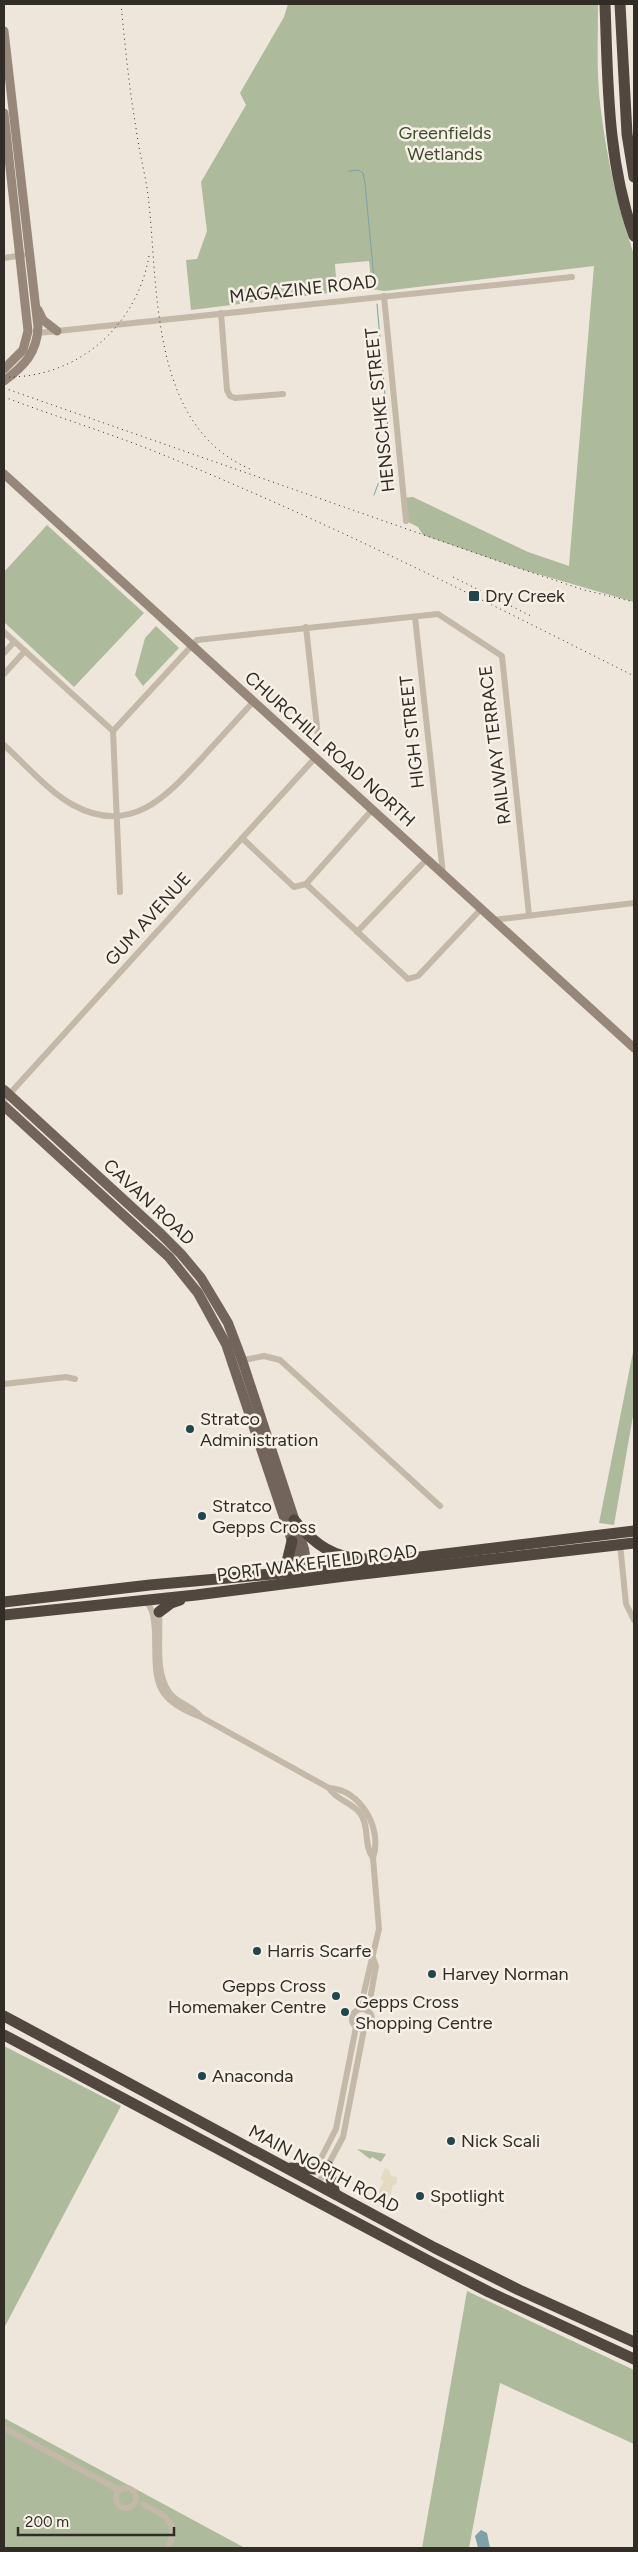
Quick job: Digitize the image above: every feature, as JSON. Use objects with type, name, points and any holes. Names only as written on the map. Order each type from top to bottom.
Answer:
[{"type":"highway","points":[[605,4],[611,139],[620,188],[634,236]]},
{"type":"highway","points":[[620,4],[626,124],[634,177]]},
{"type":"highway","points":[[294,1520],[314,1542],[338,1556],[357,1559],[423,1558]]},
{"type":"highway","name":"PORT WAKEFIELD ROAD","points":[[4,1602],[423,1558],[634,1531]]},
{"type":"highway","points":[[268,1574],[287,1562],[292,1541]]},
{"type":"highway","name":"PORT WAKEFIELD ROAD","points":[[4,1615],[251,1589],[345,1576],[634,1543]]},
{"type":"highway","points":[[507,1547],[532,1551],[534,1554]]},
{"type":"highway","points":[[251,1589],[305,1571],[345,1576]]},
{"type":"highway","points":[[111,1590],[120,1593],[151,1592],[156,1598]]},
{"type":"highway","points":[[159,1612],[174,1602],[196,1595]]},
{"type":"highway","name":"MAIN NORTH ROAD","points":[[4,2016],[435,2248],[537,2298],[634,2342]]},
{"type":"highway","points":[[4,2024],[24,2027]]},
{"type":"highway","name":"MAIN NORTH ROAD","points":[[4,2035],[263,2174],[489,2292],[634,2359]]},
{"type":"highway","points":[[257,2153],[265,2167],[263,2174]]},
{"type":"highway","points":[[328,2166],[335,2194]]},
{"type":"highway","points":[[287,2168],[316,2169]]},
{"type":"highway","points":[[308,2197],[314,2183]]},
{"type":"highway","points":[[617,2333],[634,2334]]},
{"type":"main road","name":"CAVAN ROAD","points":[[5,1095],[137,1211],[181,1254],[208,1288],[228,1323],[292,1541],[305,1571]]},
{"type":"main road","name":"CAVAN ROAD","points":[[4,1106],[129,1220],[191,1282],[238,1362],[294,1520],[306,1558],[305,1571]]},
{"type":"main road","points":[[62,1158],[80,1160]]},
{"type":"main road","points":[[129,1220],[137,1211]]},
{"type":"street","points":[[4,31],[24,255],[27,316],[26,341],[16,359]]},
{"type":"street","points":[[4,113],[24,255],[36,308],[38,333],[36,346],[29,359],[4,381]]},
{"type":"street","points":[[4,258],[24,255]]},
{"type":"street","name":"MAGAZINE ROAD","points":[[38,333],[572,277]]},
{"type":"street","name":"HENSCHKE STREET","points":[[384,296],[406,521]]},
{"type":"street","points":[[36,308],[43,320],[57,331]]},
{"type":"street","points":[[221,313],[227,390],[230,396],[235,398],[283,394]]},
{"type":"street","points":[[27,316],[38,333]]},
{"type":"street","points":[[4,369],[28,348],[38,333]]},
{"type":"street","name":"CHURCHILL ROAD NORTH","points":[[4,474],[634,1048]]},
{"type":"street","name":"RAILWAY TERRACE","points":[[192,645],[197,640],[209,637],[441,615],[502,656],[529,915]]},
{"type":"street","name":"HIGH STREET","points":[[415,617],[443,874]]},
{"type":"street","points":[[306,627],[318,736]]},
{"type":"street","points":[[4,632],[113,731]]},
{"type":"street","points":[[4,653],[14,642]]},
{"type":"street","points":[[120,892],[113,731],[192,645]]},
{"type":"street","points":[[4,674],[25,652]]},
{"type":"street","points":[[4,745],[71,804],[90,812],[116,816],[148,808],[170,793],[253,702]]},
{"type":"street","name":"GUM AVENUE","points":[[5,1095],[315,758]]},
{"type":"street","points":[[242,838],[294,887],[306,884],[372,810]]},
{"type":"street","points":[[357,932],[427,860]]},
{"type":"street","points":[[306,884],[408,978],[418,976],[481,909]]},
{"type":"street","points":[[493,920],[634,903]]},
{"type":"street","points":[[238,1362],[264,1356],[280,1360],[440,1506]]},
{"type":"street","points":[[4,1384],[66,1377],[75,1379]]},
{"type":"street","points":[[620,1544],[626,1604],[634,1620]]},
{"type":"street","points":[[156,1598],[159,1612],[161,1665],[164,1682],[169,1693],[195,1710],[201,1717]]},
{"type":"street","points":[[144,1600],[154,1614],[157,1678],[165,1697],[180,1709],[201,1717],[329,1788],[333,1795],[360,1813],[366,1829],[368,1852],[372,1858],[379,1923],[373,1958],[368,1965],[360,2009]]},
{"type":"street","points":[[314,2183],[328,2166],[342,2137],[364,2029],[372,2022],[368,2011],[376,1966],[373,1958]]},
{"type":"street","points":[[314,2183],[316,2169],[336,2129],[356,2027],[352,2018],[354,2012],[360,2009],[368,2011]]},
{"type":"street","points":[[356,2027],[364,2029]]},
{"type":"street","points":[[4,2428],[119,2490],[129,2488],[143,2504],[169,2520],[173,2527],[173,2536],[168,2548]]},
{"type":"street","points":[[105,2483],[115,2497],[117,2504],[123,2508],[143,2504]]},
{"type":"street","points":[[115,2497],[119,2490]]},
{"type":"street","points":[[133,2506],[136,2496]]},
{"type":"green space","name":"Greenfields Wetlands","points":[[288,4],[598,4],[598,84],[603,129],[614,184],[634,255],[634,602],[524,570],[423,535],[418,527],[406,521],[403,498],[413,497],[528,552],[569,566],[594,266],[384,291],[372,289],[369,261],[335,264],[337,292],[191,310],[186,260],[197,259],[207,231],[201,182],[246,105],[240,93],[284,17]]},
{"type":"green space","points":[[47,525],[144,613],[74,687],[4,622],[4,572]]},
{"type":"green space","points":[[156,626],[179,648],[143,686],[135,675],[145,638]]},
{"type":"green space","points":[[634,1347],[634,1410],[614,1525],[599,1523]]},
{"type":"green space","points":[[4,2046],[121,2106],[4,2328]]},
{"type":"green space","points":[[357,2149],[386,2154],[381,2162],[372,2157],[370,2159]]},
{"type":"green space","points":[[467,2291],[634,2370],[634,2444],[500,2383],[469,2548],[422,2548]]},
{"type":"green space","points":[[4,2418],[245,2548],[4,2548]]},
{"type":"shaded area","points":[[385,2168],[389,2170],[391,2176],[397,2177],[396,2185],[393,2185],[390,2198],[376,2195],[384,2181],[380,2179]]},
{"type":"water","points":[[481,2530],[487,2533],[490,2548],[478,2548],[475,2536]]},
{"type":"waterway","points":[[349,171],[358,170],[363,173],[375,289]]},
{"type":"waterway","points":[[374,495],[390,452],[377,304]]},
{"type":"railway","points":[[121,4],[131,97],[148,195],[158,310],[165,349],[176,387],[193,420],[217,448],[250,469]]},
{"type":"railway","points":[[4,377],[31,375],[56,369],[79,358],[99,344],[117,326],[132,305],[142,281],[149,256]]},
{"type":"railway","points":[[4,388],[524,570],[584,590],[634,602]]},
{"type":"railway","points":[[4,397],[156,452],[278,504],[457,588],[634,676]]},
{"type":"railway","points":[[453,577],[533,617]]},
{"type":"place","name":"Dry Creek","points":[[474,596]]},
{"type":"place","name":"Stratco Administration","points":[[190,1429]]},
{"type":"place","name":"Stratco Gepps Cross","points":[[202,1516]]},
{"type":"place","name":"Harris Scarfe","points":[[257,1951]]},
{"type":"place","name":"Harvey Norman","points":[[432,1974]]},
{"type":"place","name":"Gepps Cross Homemaker Centre","points":[[336,1996]]},
{"type":"place","name":"Gepps Cross Shopping Centre","points":[[345,2012]]},
{"type":"place","name":"Anaconda","points":[[202,2076]]},
{"type":"place","name":"Nick Scali","points":[[451,2141]]},
{"type":"place","name":"Spotlight","points":[[420,2196]]}]
